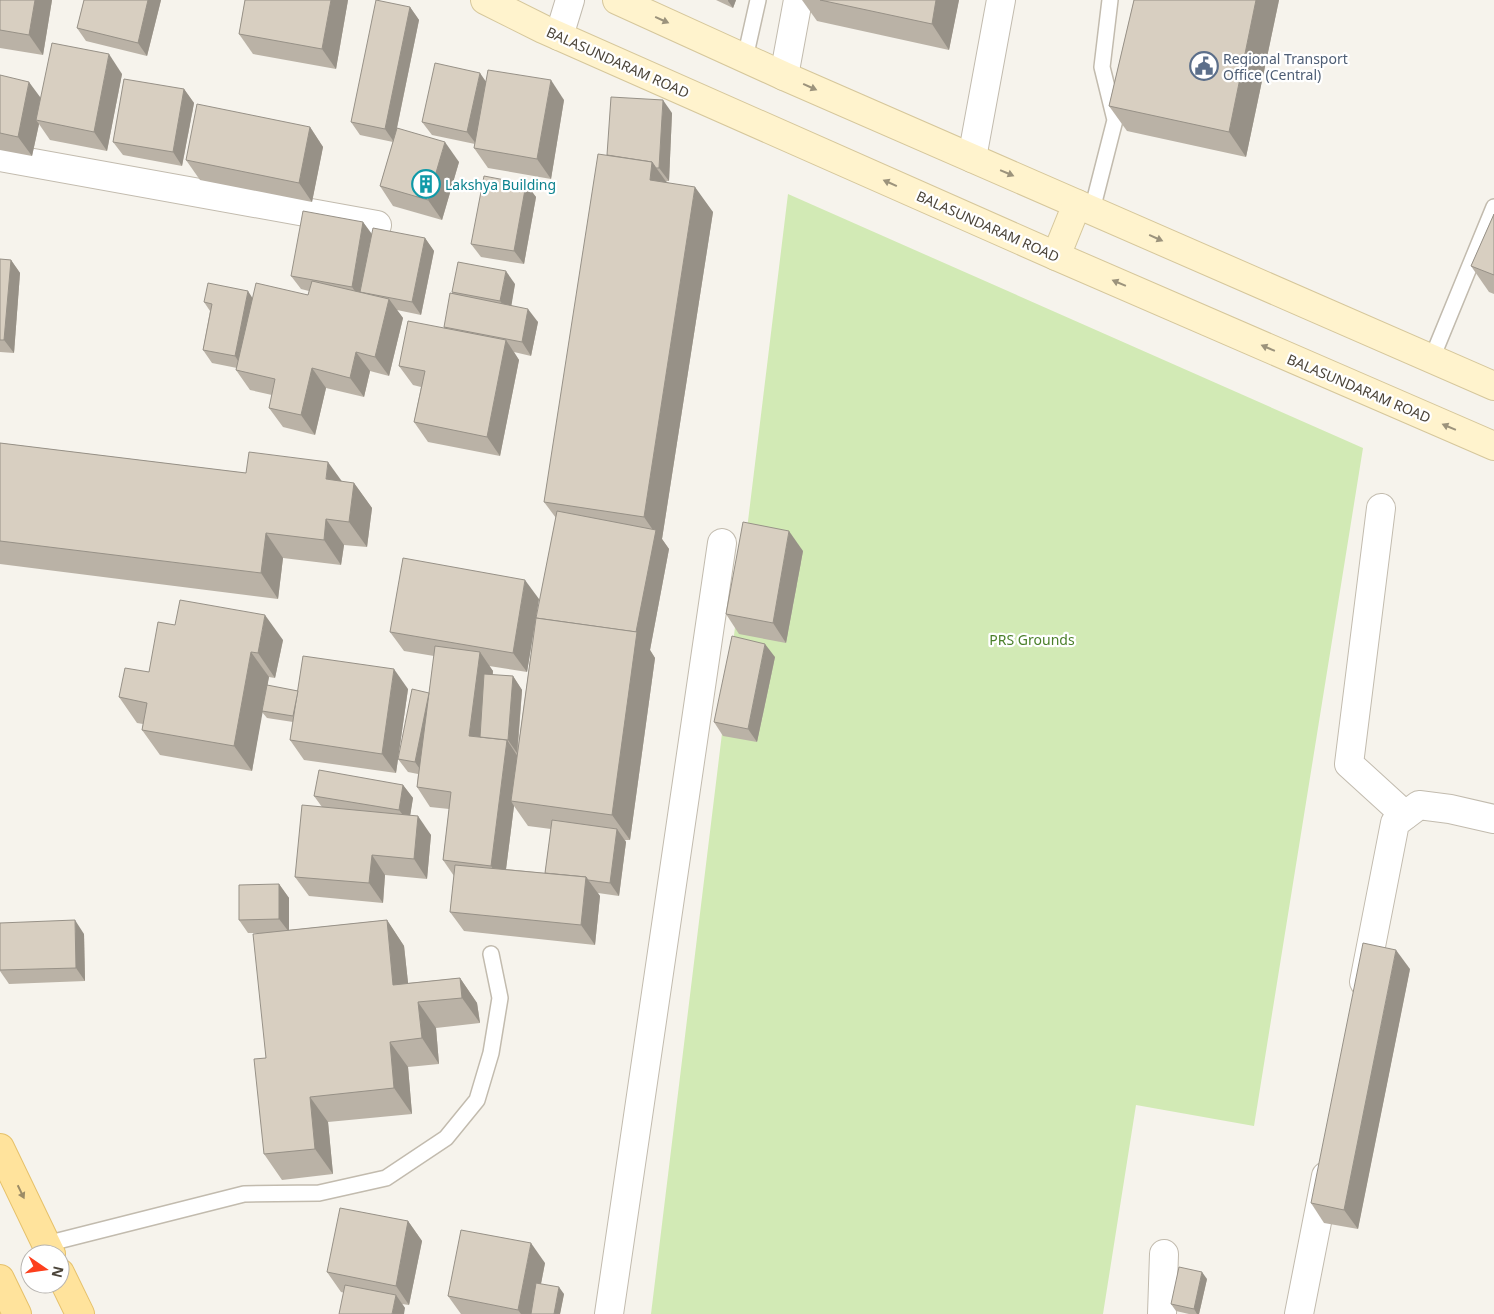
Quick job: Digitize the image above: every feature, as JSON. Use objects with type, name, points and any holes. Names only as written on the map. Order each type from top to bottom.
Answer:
[{"type":"main road","name":"BALASUNDARAM ROAD","points":[[485,0],[559,36],[1056,256],[1494,446]]},
{"type":"main road","points":[[617,0],[784,76],[1494,386]]},
{"type":"main road","points":[[1056,256],[1085,207]]},
{"type":"main road","points":[[0,1148],[46,1244]]},
{"type":"main road","points":[[0,1279],[17,1314]]},
{"type":"main road","points":[[70,1294],[80,1314]]},
{"type":"street","points":[[559,36],[570,0]]},
{"type":"street","points":[[784,76],[798,0]]},
{"type":"street","points":[[972,158],[1001,0]]},
{"type":"street","points":[[0,157],[377,225]]},
{"type":"street","points":[[1381,508],[1349,764],[1405,815]]},
{"type":"street","points":[[609,1314],[722,543]]},
{"type":"street","points":[[1359,1006],[1395,823],[1418,806],[1494,819]]},
{"type":"street","points":[[1299,1314],[1331,1150]]},
{"type":"street","points":[[1162,1314],[1164,1254]]},
{"type":"lane","points":[[745,58],[758,0]]},
{"type":"lane","points":[[1085,207],[1115,120],[1102,67],[1110,0]]},
{"type":"lane","points":[[1432,358],[1494,207]]},
{"type":"lane","points":[[66,1244],[244,1194],[319,1193],[386,1178],[446,1138],[477,1100],[491,1053],[500,998],[491,954]]},
{"type":"green space","name":"PRS Grounds","points":[[788,194],[1363,448],[1254,1126],[1136,1105],[1103,1314],[651,1314]]},
{"type":"building","points":[[0,0],[35,0],[29,35],[0,30]]},
{"type":"building","points":[[84,0],[148,0],[138,43],[77,28]]},
{"type":"building","points":[[245,0],[331,0],[322,49],[239,34]]},
{"type":"building","points":[[376,0],[410,7],[385,129],[351,122]]},
{"type":"building","points":[[820,0],[936,0],[932,24]]},
{"type":"building","name":"Regional Transport Office (Central)","points":[[1134,0],[1256,0],[1229,132],[1109,106]]},
{"type":"building","points":[[52,43],[109,54],[94,132],[36,120]]},
{"type":"building","points":[[435,63],[480,73],[467,132],[422,122]]},
{"type":"building","points":[[488,70],[551,80],[537,159],[474,148]]},
{"type":"building","points":[[0,75],[29,82],[18,137],[0,133]]},
{"type":"building","points":[[124,79],[184,89],[173,152],[113,142]]},
{"type":"building","points":[[611,97],[663,100],[659,168],[656,168],[652,162],[607,155]]},
{"type":"building","points":[[197,104],[310,127],[299,183],[186,160]]},
{"type":"building","points":[[397,128],[445,142],[428,200],[380,186]]},
{"type":"building","points":[[598,154],[652,162],[650,180],[695,187],[644,517],[544,502]]},
{"type":"building","points":[[484,176],[526,184],[514,251],[471,244]]},
{"type":"building","points":[[303,211],[363,222],[352,287],[291,276]]},
{"type":"building","points":[[1494,214],[1494,275],[1471,266]]},
{"type":"building","points":[[373,228],[425,238],[412,302],[360,292]]},
{"type":"building","points":[[0,259],[11,260],[4,340],[0,340]]},
{"type":"building","points":[[458,262],[506,271],[500,301],[452,292]]},
{"type":"building","points":[[312,281],[389,299],[375,357],[356,352],[350,378],[312,368],[301,415],[269,408],[275,379],[236,370],[256,283],[308,295]]},
{"type":"building","points":[[208,283],[248,291],[235,356],[203,350],[212,304],[204,302]]},
{"type":"building","points":[[450,293],[528,309],[522,342],[444,327]]},
{"type":"building","points":[[408,321],[506,340],[487,437],[414,422],[425,371],[399,366]]},
{"type":"building","points":[[0,443],[246,473],[249,452],[328,462],[326,479],[354,483],[349,522],[326,519],[324,540],[266,533],[261,573],[0,541]]},
{"type":"building","points":[[557,511],[656,530],[636,632],[536,618]]},
{"type":"building","points":[[743,522],[789,531],[773,623],[726,614]]},
{"type":"building","points":[[403,558],[525,580],[513,653],[390,632]]},
{"type":"building","points":[[180,600],[265,615],[258,653],[251,652],[234,746],[142,730],[147,703],[119,697],[125,668],[149,672],[158,622],[175,625]]},
{"type":"building","points":[[536,618],[637,632],[612,815],[511,801]]},
{"type":"building","points":[[732,636],[765,644],[748,729],[714,722]]},
{"type":"building","points":[[435,646],[480,652],[469,736],[507,740],[491,866],[443,860],[451,792],[417,787]]},
{"type":"building","points":[[303,656],[394,669],[382,754],[290,740]]},
{"type":"building","points":[[484,674],[513,676],[508,740],[480,737]]},
{"type":"building","points":[[267,685],[298,691],[293,716],[262,711]]},
{"type":"building","points":[[412,689],[429,693],[415,762],[398,759]]},
{"type":"building","points":[[319,770],[403,785],[399,810],[314,796]]},
{"type":"building","points":[[302,805],[418,816],[414,859],[372,855],[369,883],[295,877]]},
{"type":"building","points":[[552,820],[617,829],[610,883],[588,880],[586,877],[545,873]]},
{"type":"building","points":[[455,865],[586,877],[581,925],[450,912]]},
{"type":"building","points":[[279,884],[279,919],[239,920],[239,885]]},
{"type":"building","points":[[75,920],[76,968],[0,970],[0,923]]},
{"type":"building","points":[[387,920],[393,985],[460,978],[462,998],[418,1002],[422,1038],[390,1042],[394,1088],[310,1097],[315,1149],[264,1154],[254,1059],[266,1058],[253,934]]},
{"type":"building","points":[[1363,943],[1396,950],[1344,1210],[1311,1203]]},
{"type":"building","points":[[340,1208],[408,1221],[396,1286],[327,1272]]},
{"type":"building","points":[[461,1230],[531,1243],[518,1310],[448,1296]]},
{"type":"building","points":[[1179,1267],[1202,1272],[1194,1309],[1171,1304]]},
{"type":"building","points":[[536,1283],[559,1287],[554,1314],[531,1314]]},
{"type":"building","points":[[345,1285],[396,1295],[392,1314],[339,1314]]},
{"type":"place","name":"Regional Transport Office (Central)","points":[[1204,66]]},
{"type":"place","name":"Lakshya Building","points":[[426,184]]}]
